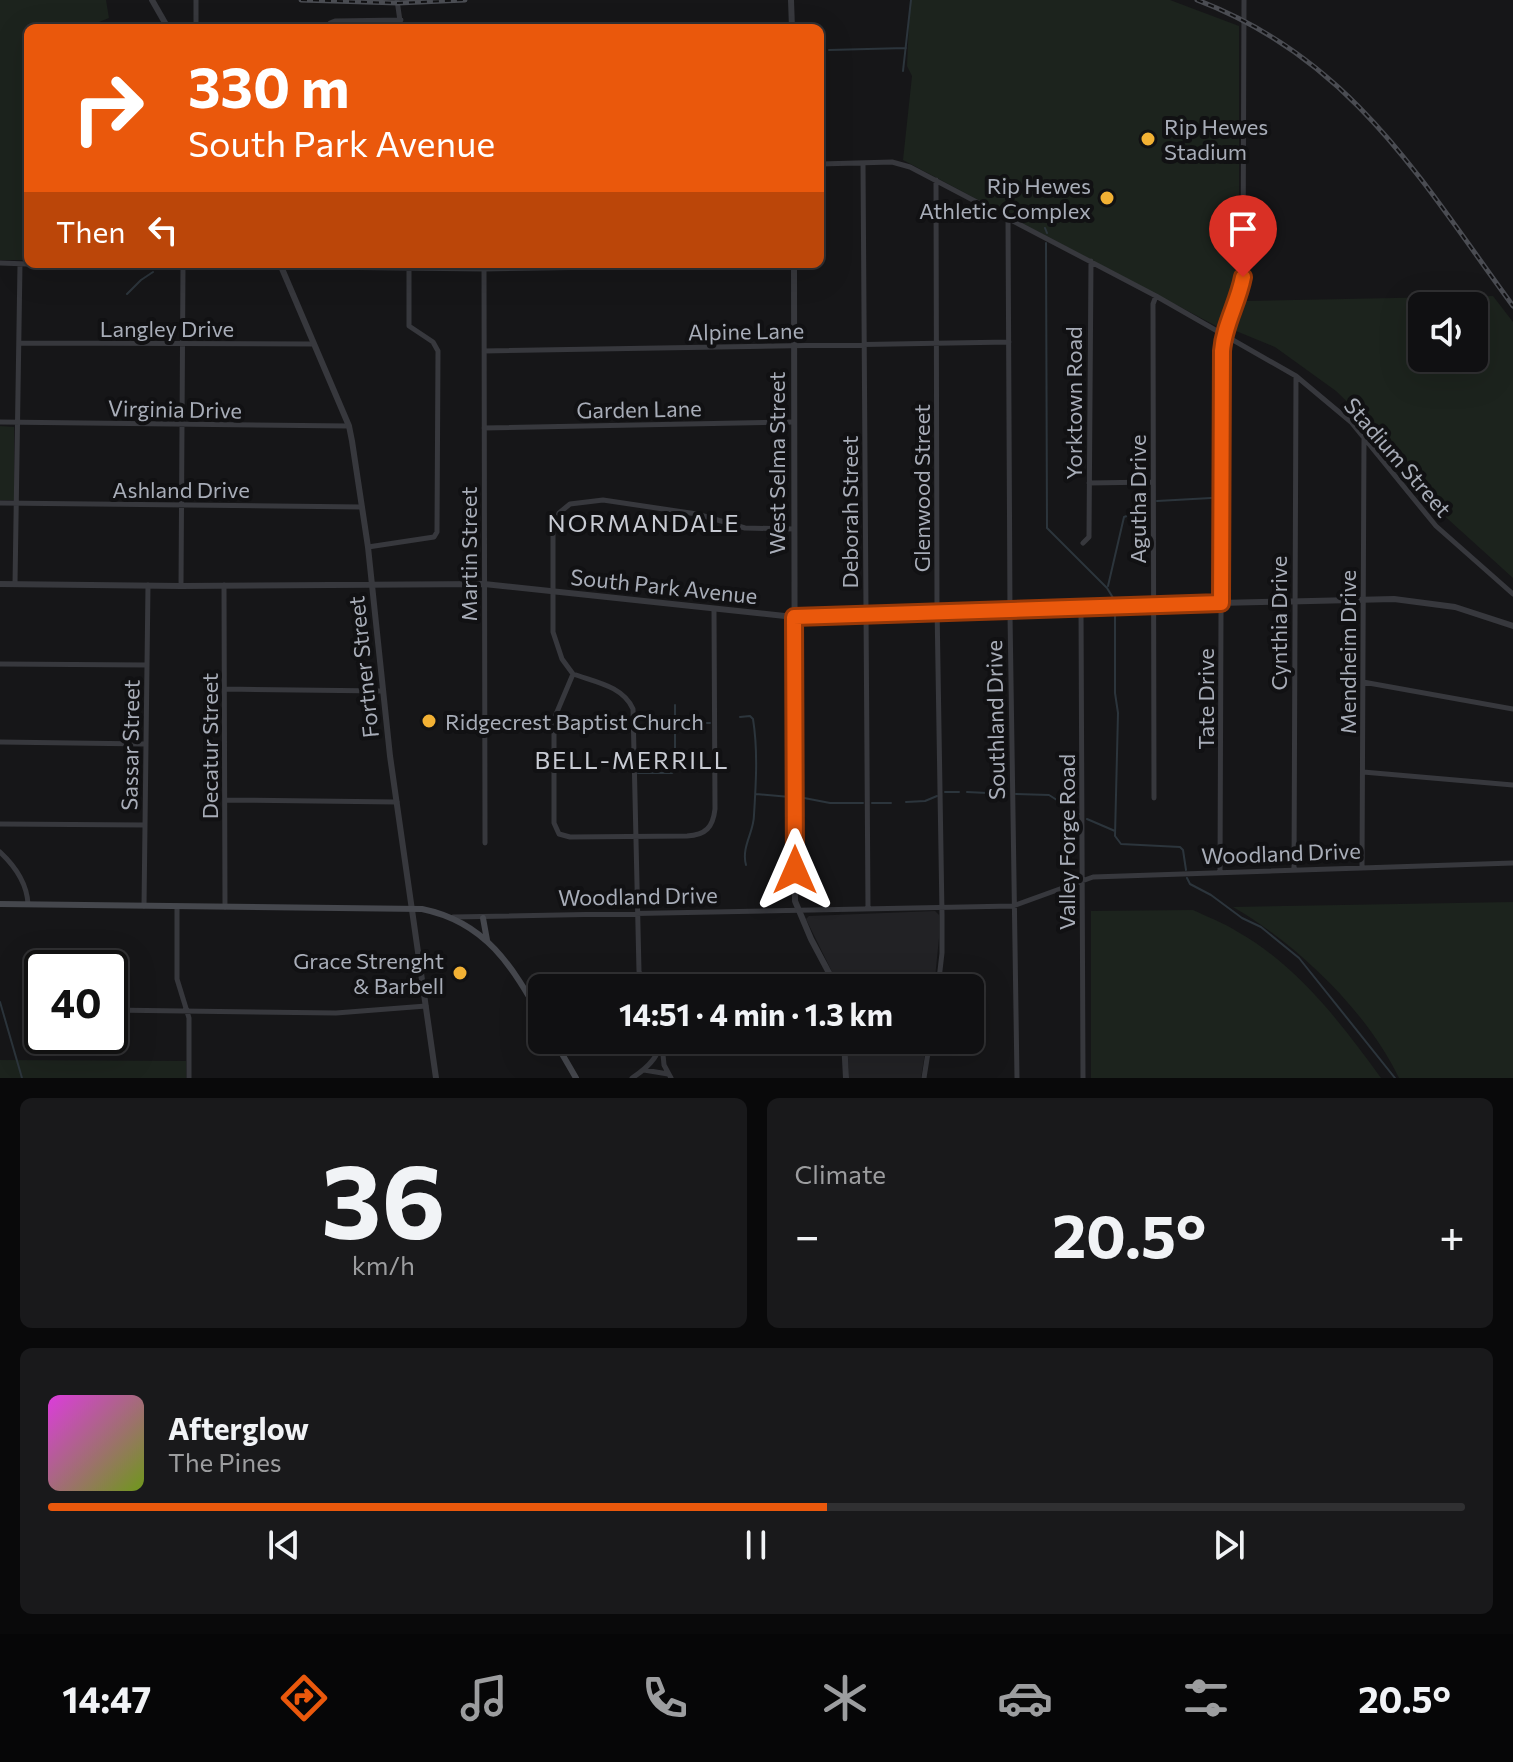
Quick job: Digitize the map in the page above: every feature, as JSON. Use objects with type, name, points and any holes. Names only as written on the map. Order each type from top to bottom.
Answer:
[{"type":"main road","name":"Woodland Drive","points":[[0,904],[422,909],[453,917]]},
{"type":"main road","points":[[453,917],[487,940],[510,965],[528,995]]},
{"type":"main road","points":[[483,918],[487,940]]},
{"type":"main road","points":[[562,1054],[576,1078]]},
{"type":"street","points":[[152,0],[166,24]]},
{"type":"street","points":[[196,0],[196,24]]},
{"type":"street","points":[[397,0],[401,24]]},
{"type":"street","points":[[791,0],[792,24]]},
{"type":"street","name":"Tate Drive","points":[[1220,873],[1222,351],[1243,271],[1244,0]]},
{"type":"street","points":[[330,24],[335,21],[401,20]]},
{"type":"street","name":"Deborah Street","points":[[863,163],[868,909]]},
{"type":"street","name":"Stadium Street","points":[[824,164],[900,163],[1091,261],[1296,376],[1337,409],[1364,437],[1423,513],[1513,594]]},
{"type":"street","name":"Glenwood Street","points":[[936,180],[942,908],[940,974]]},
{"type":"street","name":"Southland Drive","points":[[1008,218],[1017,1078]]},
{"type":"street","name":"Yorktown Road","points":[[1083,543],[1089,537],[1091,261]]},
{"type":"street","points":[[0,263],[24,264]]},
{"type":"street","points":[[15,584],[20,264]]},
{"type":"street","points":[[181,586],[183,268]]},
{"type":"street","name":"Fortner Street","points":[[281,268],[349,426],[368,547],[397,802],[436,1078]]},
{"type":"street","points":[[368,547],[434,537],[437,532],[438,351],[433,342],[409,326],[406,268]]},
{"type":"street","name":"Martin Street","points":[[484,268],[485,843]]},
{"type":"street","name":"West Selma Street","points":[[794,268],[795,901],[830,974]]},
{"type":"street","name":"Agutha Drive","points":[[1154,798],[1153,304],[1156,296]]},
{"type":"street","name":"Alpine Lane","points":[[484,351],[1009,342]]},
{"type":"street","name":"Langley Drive","points":[[19,343],[314,344]]},
{"type":"street","name":"Cynthia Drive","points":[[1294,870],[1296,376]]},
{"type":"street","name":"Virginia Drive","points":[[0,422],[349,426]]},
{"type":"street","name":"Garden Lane","points":[[484,428],[794,422]]},
{"type":"street","name":"Mendheim Drive","points":[[1362,868],[1364,437]]},
{"type":"street","points":[[1089,483],[1153,482]]},
{"type":"street","points":[[640,974],[633,709],[617,690],[573,674],[562,659],[554,637],[554,524],[564,508],[577,502],[603,500],[684,512],[745,528],[794,529]]},
{"type":"street","name":"Ashland Drive","points":[[0,503],[362,507]]},
{"type":"street","name":"South Park Avenue","points":[[0,584],[484,584],[794,617],[1363,599],[1431,602],[1483,614],[1513,626]]},
{"type":"street","name":"Sassar Street","points":[[144,906],[148,585]]},
{"type":"street","name":"Decatur Street","points":[[224,585],[225,907]]},
{"type":"street","name":"Valley Forge Road","points":[[1081,607],[1083,1078]]},
{"type":"street","points":[[573,674],[554,719],[555,829],[565,837],[694,836],[705,832],[712,823],[715,809],[714,610]]},
{"type":"street","points":[[0,664],[147,665]]},
{"type":"street","points":[[1363,682],[1513,709]]},
{"type":"street","points":[[224,689],[383,691]]},
{"type":"street","points":[[0,742],[146,744]]},
{"type":"street","points":[[1363,772],[1513,785]]},
{"type":"street","points":[[225,800],[397,802]]},
{"type":"street","points":[[0,824],[145,825]]},
{"type":"street","points":[[0,852],[13,864],[22,879],[28,904]]},
{"type":"street","name":"Woodland Drive","points":[[453,917],[1013,906],[1083,879],[1513,863]]},
{"type":"street","points":[[177,906],[178,986],[187,1011],[189,1078]]},
{"type":"street","points":[[128,1010],[336,1013],[426,1006]]},
{"type":"street","points":[[632,1078],[643,1070],[654,1054]]},
{"type":"street","points":[[665,1054],[670,1076]]},
{"type":"street","points":[[845,1054],[846,1078]]},
{"type":"street","points":[[924,1078],[928,1054]]},
{"type":"street","points":[[643,1070],[657,1070],[670,1076]]},
{"type":"shaded area","points":[[0,0],[106,0],[109,18],[94,24],[24,24],[24,260],[0,260]]},
{"type":"shaded area","name":"Rip Hewes Athletic Complex","points":[[910,0],[1170,0],[1239,26],[1239,270],[1232,302],[1222,325],[1218,327],[903,160],[912,76],[907,66]]},
{"type":"shaded area","points":[[1488,296],[1493,296],[1513,322],[1513,578],[1439,511],[1366,420],[1336,391],[1275,347],[1236,331],[1246,301],[1408,298],[1408,372],[1488,372]]},
{"type":"shaded area","points":[[0,426],[14,427],[14,500],[0,500]]},
{"type":"shaded area","points":[[1513,902],[1513,1078],[1399,1078],[1369,1028],[1328,981],[1281,940],[1233,907]]},
{"type":"shaded area","points":[[1193,910],[1233,929],[1280,961],[1317,997],[1381,1078],[1091,1078],[1091,911]]},
{"type":"shaded area","points":[[935,911],[939,915],[935,974],[833,974],[806,919],[809,916]]},
{"type":"shaded area","points":[[848,1054],[925,1054],[921,1078],[849,1078]]},
{"type":"shaded area","points":[[0,1060],[186,1061],[186,1078],[0,1078]]},
{"type":"waterway","points":[[903,71],[911,0]]},
{"type":"waterway","points":[[829,50],[906,48]]},
{"type":"waterway","points":[[1045,228],[1047,233]]},
{"type":"waterway","points":[[1046,243],[1047,528],[1107,588],[1115,601]]},
{"type":"waterway","points":[[127,294],[153,272]]},
{"type":"waterway","points":[[1157,501],[1211,498]]},
{"type":"waterway","points":[[1108,586],[1124,517],[1146,509]]},
{"type":"waterway","points":[[1115,612],[1115,693],[1118,713],[1115,836],[1121,844],[1180,847],[1186,870]]},
{"type":"waterway","points":[[638,773],[675,771],[675,705]]},
{"type":"waterway","points":[[740,717],[750,716],[753,719],[756,755],[753,821],[745,852],[746,865]]},
{"type":"waterway","points":[[676,723],[710,723]]},
{"type":"waterway","points":[[945,792],[959,792]]},
{"type":"waterway","points":[[967,792],[1008,794]]},
{"type":"waterway","points":[[756,794],[790,797]]},
{"type":"waterway","points":[[1016,794],[1049,795],[1079,814]]},
{"type":"waterway","points":[[906,802],[925,801],[937,796]]},
{"type":"waterway","points":[[799,797],[830,803],[863,803]]},
{"type":"waterway","points":[[872,803],[891,803]]},
{"type":"waterway","points":[[1087,819],[1115,831]]},
{"type":"waterway","points":[[1187,878],[1190,884],[1261,927],[1299,958],[1395,1078]]},
{"type":"waterway","points":[[0,1002],[22,1078]]},
{"type":"railway","points":[[301,0],[398,3],[465,0]]},
{"type":"railway","points":[[1197,0],[1251,25],[1299,55],[1341,89],[1413,169],[1513,306]]},
{"type":"place","name":"Rip Hewes Stadium","points":[[1148,139]]},
{"type":"place","name":"Rip Hewes Athletic Complex","points":[[1107,198]]},
{"type":"place","name":"Ridgecrest Baptist Church","points":[[429,721]]},
{"type":"place","name":"Grace Strenght & Barbell","points":[[460,973]]},
{"type":"district","name":"NORMANDALE","points":[[644,522]]},
{"type":"district","name":"BELL-MERRILL","points":[[632,759]]},
{"type":"route","points":[[795,870],[794,617],[1221,603],[1222,351],[1224,334],[1243,277]]}]
